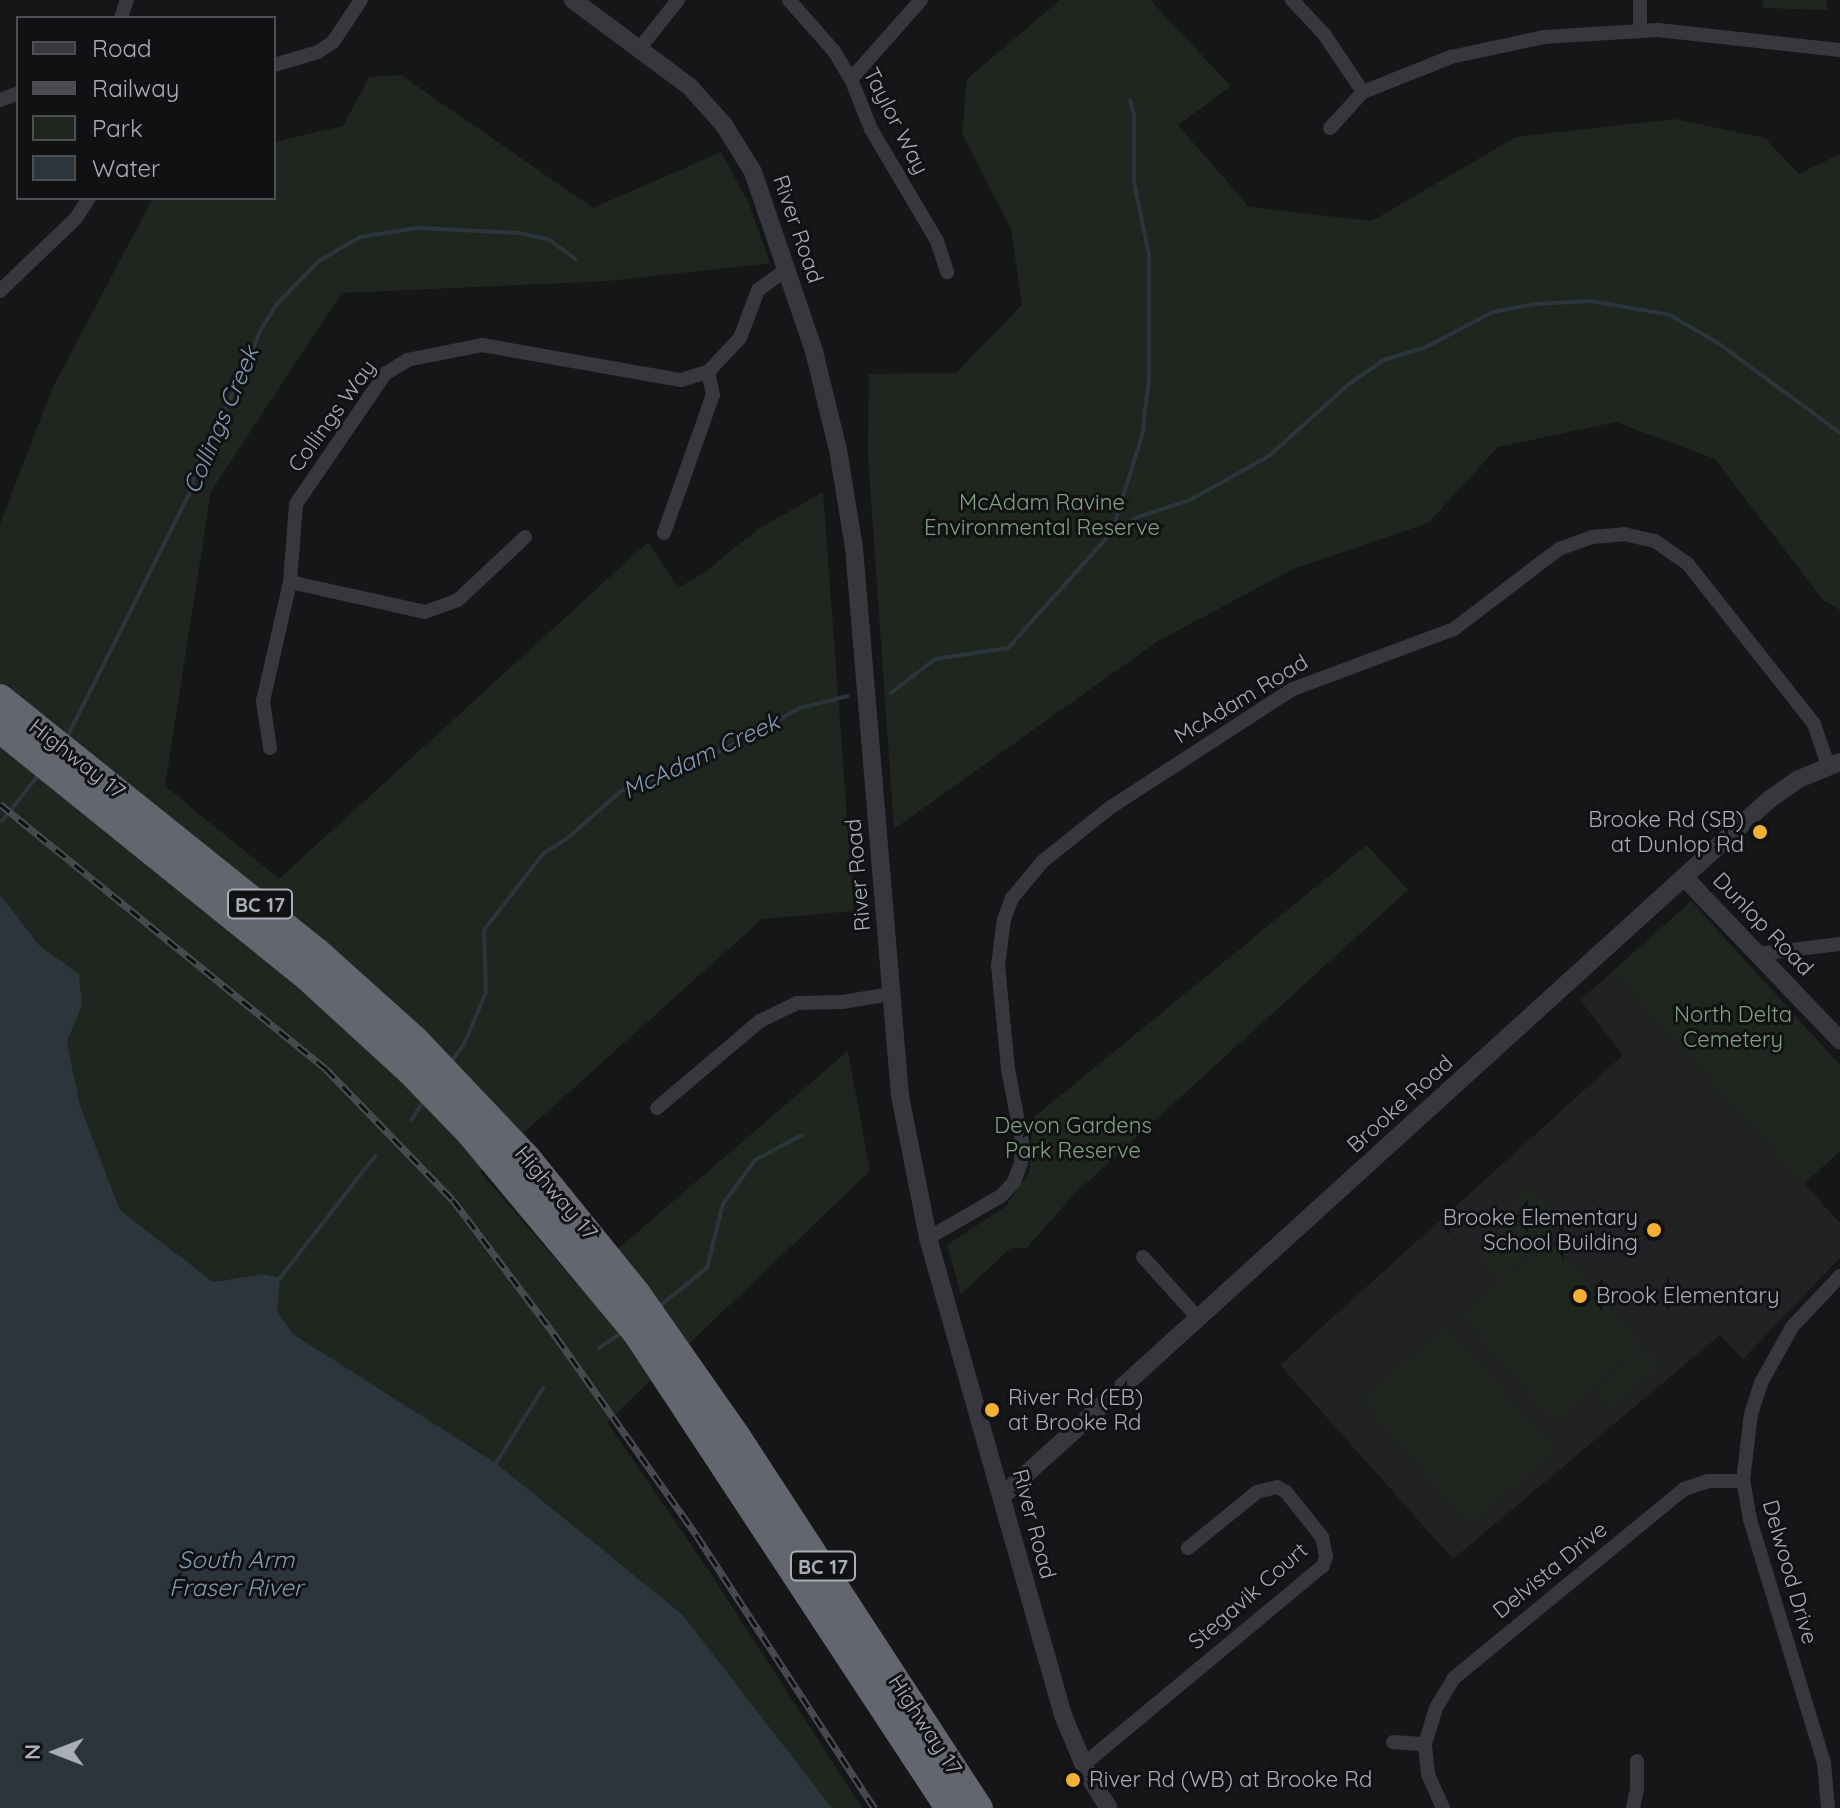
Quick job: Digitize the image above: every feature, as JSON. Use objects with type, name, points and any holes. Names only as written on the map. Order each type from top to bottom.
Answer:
[{"type":"highway","name":"Highway 17","points":[[4,717],[317,952],[404,1048],[479,1124],[630,1305],[844,1598],[979,1808]]},
{"type":"highway","name":"Highway 17","points":[[654,1338],[949,1808]]},
{"type":"street","points":[[276,64],[318,52],[333,42],[361,0]]},
{"type":"street","name":"River Road","points":[[573,0],[690,87],[724,125],[753,172],[814,351],[838,450],[854,548],[900,1096],[928,1238],[1062,1713],[1083,1765],[1109,1808]]},
{"type":"street","points":[[639,49],[678,0]]},
{"type":"street","name":"Taylor Way","points":[[789,0],[834,51],[851,79],[871,129],[937,241],[947,272]]},
{"type":"street","points":[[851,79],[921,0]]},
{"type":"street","points":[[1292,0],[1324,34],[1363,92]]},
{"type":"street","points":[[1640,0],[1640,29]]},
{"type":"street","points":[[1330,128],[1363,92],[1451,57],[1544,37],[1640,29],[1840,50]]},
{"type":"street","points":[[0,291],[76,218],[88,200]]},
{"type":"street","points":[[664,533],[713,395],[708,372],[740,338],[758,290],[788,268]]},
{"type":"street","name":"Collings Way","points":[[270,748],[263,701],[290,582],[296,504],[385,374],[407,360],[482,345],[651,377],[681,380],[708,372]]},
{"type":"street","name":"McAdam Road","points":[[928,1238],[1001,1196],[1014,1182],[1021,1163],[1022,1142],[1008,1069],[998,966],[1004,919],[1012,898],[1043,861],[1111,807],[1293,689],[1454,629],[1479,613],[1559,549],[1592,537],[1624,534],[1655,541],[1687,563],[1814,724],[1834,764]]},
{"type":"street","points":[[290,582],[425,612],[458,600],[525,537]]},
{"type":"street","name":"Brooke Road","points":[[1002,1496],[1781,790],[1834,764]]},
{"type":"street","name":"Dunlop Road","points":[[1684,877],[1840,1040]]},
{"type":"street","points":[[1758,954],[1840,944]]},
{"type":"street","points":[[657,1108],[760,1021],[797,1003],[842,1002],[891,994]]},
{"type":"street","points":[[1143,1257],[1199,1319]]},
{"type":"street","name":"Delwood Drive","points":[[1828,1808],[1824,1763],[1750,1519],[1743,1481],[1751,1414],[1762,1381],[1792,1327],[1840,1276]]},
{"type":"street","name":"Delvista Drive","points":[[1443,1808],[1428,1774],[1425,1744],[1436,1708],[1454,1678],[1684,1489],[1708,1481],[1743,1481]]},
{"type":"street","name":"Stegavik Court","points":[[1083,1765],[1323,1566],[1326,1556],[1322,1537],[1286,1492],[1277,1487],[1257,1492],[1188,1548]]},
{"type":"street","points":[[1393,1742],[1425,1744]]},
{"type":"street","points":[[1633,1808],[1637,1761]]},
{"type":"shaded area","name":"Brook Elementary","points":[[1612,972],[1840,1223],[1840,1258],[1743,1359],[1720,1335],[1453,1559],[1280,1365],[1623,1055],[1580,1000]]},
{"type":"green space","name":"McAdam Ravine Environmental Reserve","points":[[1060,0],[1150,0],[1231,86],[1178,125],[1249,207],[1372,221],[1516,137],[1675,119],[1765,138],[1799,174],[1840,154],[1840,610],[1823,600],[1715,459],[1616,422],[1498,447],[1428,523],[1293,569],[1158,641],[894,829],[868,456],[869,374],[956,373],[1022,305],[1011,229],[962,133],[967,79]]},
{"type":"green space","points":[[1763,0],[1826,0],[1828,10],[1763,8]]},
{"type":"green space","points":[[401,75],[593,208],[721,152],[749,204],[770,263],[608,281],[342,293],[211,491],[165,786],[279,879],[648,542],[678,588],[705,572],[757,530],[823,492],[854,911],[762,919],[480,1172],[577,1284],[848,1051],[870,1171],[607,1422],[709,1571],[862,1808],[832,1808],[682,1614],[496,1463],[293,1334],[277,1311],[263,1274],[213,1282],[120,1210],[80,1105],[67,1042],[82,1005],[79,974],[39,945],[0,894],[0,524],[52,389],[152,200],[276,200],[276,142],[343,126],[369,77]]},
{"type":"green space","name":"Devon Gardens Park Reserve","points":[[1367,845],[1408,890],[1074,1194],[1027,1248],[1011,1248],[961,1294],[947,1245],[1005,1207],[1029,1172],[1033,1118]]},
{"type":"green space","name":"North Delta Cemetery","points":[[1691,901],[1840,1065],[1840,1151],[1804,1184],[1612,972]]},
{"type":"green space","points":[[1530,1186],[1562,1221],[1500,1280],[1482,1261],[1501,1243],[1494,1235],[1515,1215],[1515,1202]]},
{"type":"green space","points":[[1550,1239],[1642,1345],[1554,1421],[1462,1316]]},
{"type":"green space","points":[[1447,1326],[1555,1451],[1470,1525],[1362,1400]]},
{"type":"green space","points":[[1645,1348],[1660,1366],[1608,1409],[1594,1391]]},
{"type":"water","name":"South Arm Fraser River","points":[[0,894],[39,945],[79,974],[82,1005],[67,1042],[80,1105],[120,1210],[213,1282],[263,1274],[280,1278],[277,1311],[293,1334],[496,1463],[682,1614],[832,1808],[0,1808]]},
{"type":"waterway","points":[[1112,531],[1142,436],[1149,379],[1149,255],[1134,181],[1134,114],[1130,101]]},
{"type":"waterway","name":"Collings Creek","points":[[67,737],[190,492],[199,459],[243,374],[260,331],[277,304],[319,261],[360,237],[417,228],[519,233],[548,239],[576,259]]},
{"type":"waterway","name":"McAdam Creek","points":[[891,693],[935,659],[1008,648],[1112,532],[1138,517],[1190,500],[1269,456],[1349,384],[1384,360],[1426,347],[1493,312],[1535,304],[1591,301],[1670,315],[1718,343],[1840,433]]},
{"type":"waterway","name":"McAdam Creek","points":[[451,1062],[464,1044],[486,993],[484,930],[543,854],[569,837],[621,791],[698,763],[800,708],[848,696]]},
{"type":"waterway","name":"Collings Creek","points":[[2,821],[40,773]]},
{"type":"waterway","name":"McAdam Creek","points":[[411,1120],[423,1102]]},
{"type":"waterway","points":[[657,1308],[707,1268],[723,1204],[755,1160],[802,1135]]},
{"type":"waterway","name":"McAdam Creek","points":[[280,1278],[375,1156]]},
{"type":"waterway","points":[[599,1348],[624,1331]]},
{"type":"waterway","points":[[496,1463],[543,1388]]},
{"type":"railway","points":[[0,804],[326,1069],[453,1200],[557,1338],[697,1536],[874,1808]]},
{"type":"place","name":"Brooke Rd (SB) at Dunlop Rd","points":[[1760,832]]},
{"type":"place","name":"Brooke Elementary School Building","points":[[1654,1230]]},
{"type":"place","name":"Brook Elementary","points":[[1580,1296]]},
{"type":"place","name":"River Rd (EB) at Brooke Rd","points":[[992,1410]]},
{"type":"place","name":"River Rd (WB) at Brooke Rd","points":[[1073,1780]]}]
